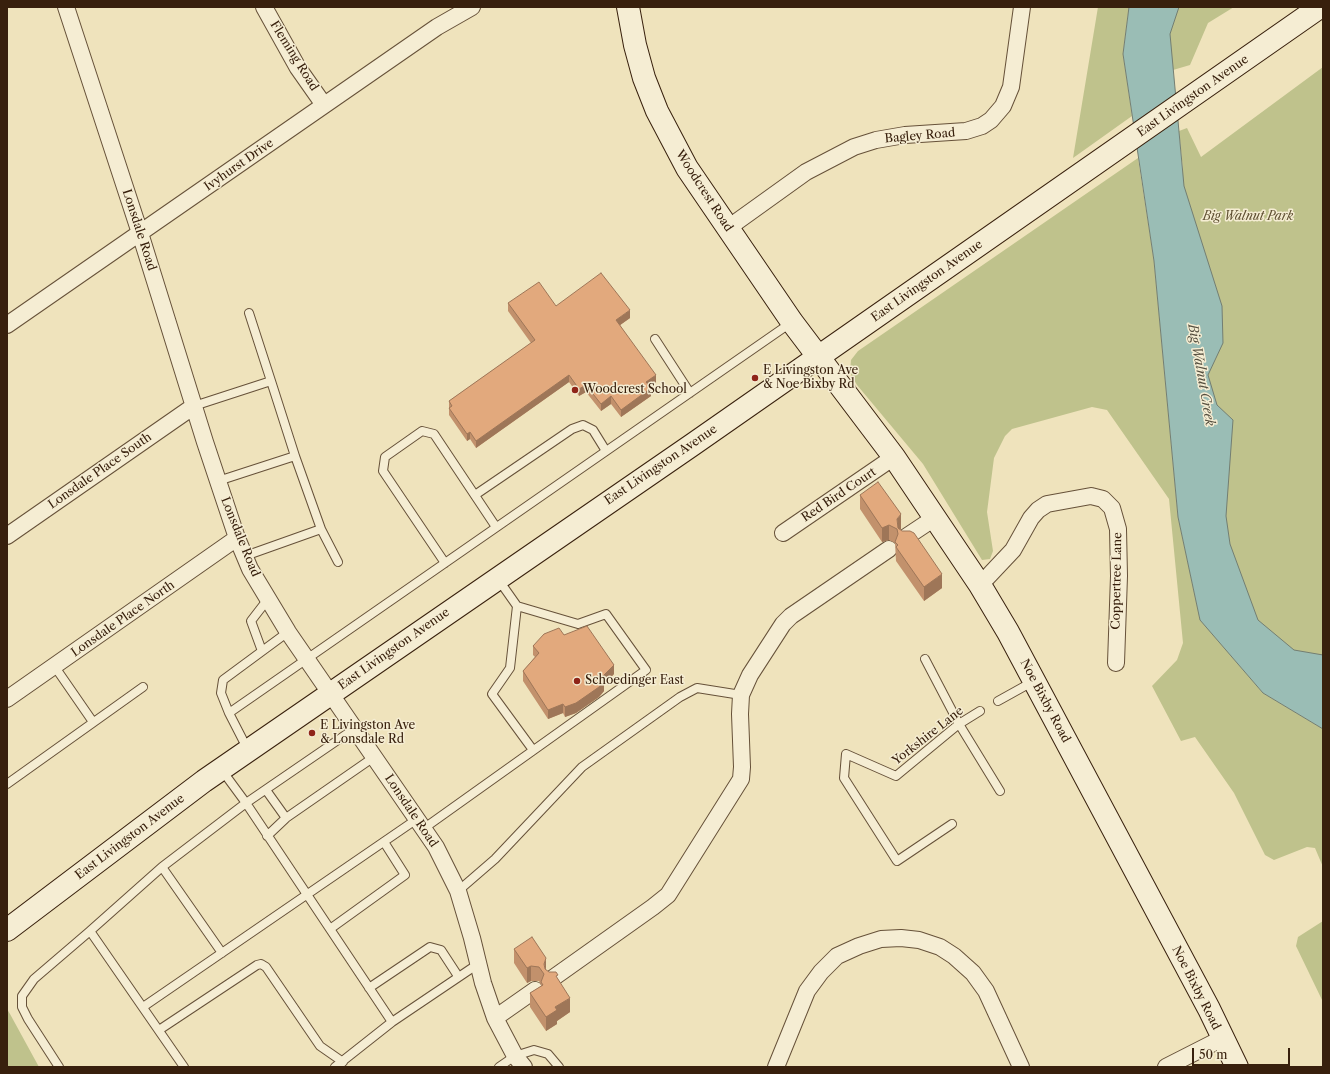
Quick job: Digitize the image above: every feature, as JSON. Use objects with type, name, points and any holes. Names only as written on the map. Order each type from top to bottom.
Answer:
[{"type":"main road","name":"Woodcrest Road","points":[[628,7],[635,45],[657,111],[687,168],[792,322],[818,356]]},
{"type":"main road","name":"East Livingston Avenue","points":[[7,930],[221,769],[1320,7]]},
{"type":"main road","name":"Noe Bixby Road","points":[[818,356],[894,457],[936,517],[980,585],[1008,632],[1238,1067]]},
{"type":"street","name":"Lonsdale Road","points":[[66,7],[237,538],[268,599],[288,632],[436,847],[458,891],[483,983],[495,1018],[519,1061]]},
{"type":"street","name":"Fleming Road","points":[[264,7],[298,68],[324,105]]},
{"type":"street","name":"Ivyhurst Drive","points":[[7,325],[438,27],[472,7]]},
{"type":"street","name":"Bagley Road","points":[[728,228],[806,172],[854,147],[876,140],[905,135],[966,131],[982,126],[991,120],[1003,106],[1011,87],[1022,7]]},
{"type":"street","name":"Lonsdale Place South","points":[[7,536],[194,406]]},
{"type":"street","name":"Red Bird Court","points":[[783,533],[894,457]]},
{"type":"street","name":"Coppertree Lane","points":[[980,585],[1013,550],[1031,518],[1038,510],[1048,504],[1091,496],[1103,499],[1112,508],[1118,529],[1119,576],[1116,663]]},
{"type":"street","points":[[906,537],[936,517]]},
{"type":"street","name":"Lonsdale Place North","points":[[7,699],[55,667],[237,538]]},
{"type":"street","points":[[553,978],[653,908],[668,895],[741,779],[741,695],[750,675],[783,624],[791,616],[889,549]]},
{"type":"street","points":[[776,1067],[807,991],[821,972],[837,956],[881,939],[919,940],[940,947],[954,956],[973,973],[986,991],[1021,1067]]},
{"type":"street","points":[[495,1018],[535,990]]},
{"type":"street","points":[[1166,1067],[1223,1038]]},
{"type":"lane","points":[[249,313],[295,456],[321,528],[338,562]]},
{"type":"lane","points":[[229,713],[792,322]]},
{"type":"lane","points":[[654,339],[690,393]]},
{"type":"lane","points":[[194,406],[271,381]]},
{"type":"lane","points":[[476,495],[572,429],[583,425],[593,430],[606,451]]},
{"type":"lane","points":[[445,563],[383,471],[385,457],[422,432],[434,434],[496,527]]},
{"type":"lane","points":[[218,481],[295,456]]},
{"type":"lane","points":[[245,556],[321,528]]},
{"type":"lane","points":[[144,1007],[384,842],[420,824],[533,750],[646,670],[606,614],[578,624],[517,606],[497,578]]},
{"type":"lane","points":[[262,651],[250,621],[268,599]]},
{"type":"lane","points":[[517,606],[510,668],[492,694],[533,750]]},
{"type":"lane","points":[[248,751],[221,693],[223,680],[288,632]]},
{"type":"lane","points":[[925,659],[959,724],[1000,791]]},
{"type":"lane","points":[[55,667],[93,722]]},
{"type":"lane","points":[[998,701],[1034,681]]},
{"type":"lane","points":[[7,784],[143,687]]},
{"type":"lane","points":[[458,891],[495,859],[582,767],[680,697],[697,688],[741,695]]},
{"type":"lane","name":"Yorkshire Lane","points":[[952,824],[897,861],[844,778],[846,754],[896,776],[959,724],[980,711]]},
{"type":"lane","points":[[60,1067],[28,1019],[22,1007],[22,996],[34,979],[162,867],[246,803],[354,729]]},
{"type":"lane","points":[[267,836],[286,818],[374,757]]},
{"type":"lane","points":[[221,769],[246,803],[392,1022]]},
{"type":"lane","points":[[266,790],[286,818]]},
{"type":"lane","points":[[330,929],[405,875],[384,842]]},
{"type":"lane","points":[[162,867],[222,953]]},
{"type":"lane","points":[[90,931],[144,1007],[184,1067]]},
{"type":"lane","points":[[369,988],[430,947],[441,950],[458,976]]},
{"type":"lane","points":[[159,1030],[257,964],[261,964],[266,967],[274,978],[320,1046],[343,1062]]},
{"type":"lane","points":[[335,1067],[392,1022],[458,976],[478,964]]},
{"type":"lane","points":[[499,1067],[519,1061],[534,1050],[548,1054],[559,1067]]},
{"type":"green space","points":[[1098,7],[1129,7],[1123,54],[1132,116],[1073,158]]},
{"type":"green space","points":[[1164,7],[1234,7],[1208,23],[1190,65],[1173,70]]},
{"type":"green space","name":"Big Walnut Park","points":[[1323,67],[1323,694],[1250,657],[1170,209],[1183,170],[1179,131],[1187,128],[1201,157]]},
{"type":"green space","points":[[1138,158],[1154,261],[1178,517],[1200,619],[1263,693],[1323,729],[1323,867],[1315,848],[1307,847],[1274,860],[1265,855],[1234,793],[1195,737],[1181,741],[1152,686],[1177,660],[1183,643],[1169,499],[1107,410],[1092,407],[1012,429],[1005,436],[994,458],[987,512],[993,551],[990,559],[982,560],[923,464],[857,385],[850,373],[851,360],[858,351]]},
{"type":"green space","points":[[1323,921],[1323,1002],[1296,946],[1298,937]]},
{"type":"green space","points":[[7,1009],[10,1014],[39,1067],[7,1067]]},
{"type":"water","name":"Big Walnut Creek","points":[[1129,7],[1179,7],[1170,34],[1184,186],[1222,306],[1223,343],[1208,375],[1217,405],[1233,420],[1226,516],[1230,544],[1258,620],[1294,650],[1323,655],[1323,729],[1263,693],[1200,620],[1178,517],[1154,261],[1123,54]]},
{"type":"building","points":[[601,273],[630,310],[616,320],[656,375],[646,382],[651,388],[621,410],[611,396],[601,404],[586,385],[579,389],[569,375],[476,441],[470,432],[467,434],[449,408],[452,406],[449,401],[535,340],[508,303],[539,282],[556,306]]},
{"type":"building","points":[[878,482],[901,514],[897,519],[898,528],[902,531],[910,531],[914,533],[942,574],[924,587],[896,547],[898,545],[895,542],[898,534],[897,529],[889,525],[882,528],[860,495]]},
{"type":"building","points":[[587,626],[614,665],[601,678],[604,681],[599,687],[576,703],[565,707],[563,704],[548,710],[523,671],[539,653],[533,646],[544,634],[559,628],[564,635]]},
{"type":"building","points":[[532,937],[546,958],[544,964],[545,969],[549,972],[556,972],[558,975],[556,976],[570,998],[555,1007],[557,1010],[546,1017],[530,993],[543,985],[541,982],[544,974],[539,967],[531,966],[527,968],[514,949]]},
{"type":"place","name":"E Livingston Ave & Noe Bixby Rd","points":[[755,378]]},
{"type":"place","name":"Woodcrest School","points":[[575,390]]},
{"type":"place","name":"Schoedinger East","points":[[577,681]]},
{"type":"place","name":"E Livingston Ave & Lonsdale Rd","points":[[312,733]]}]
